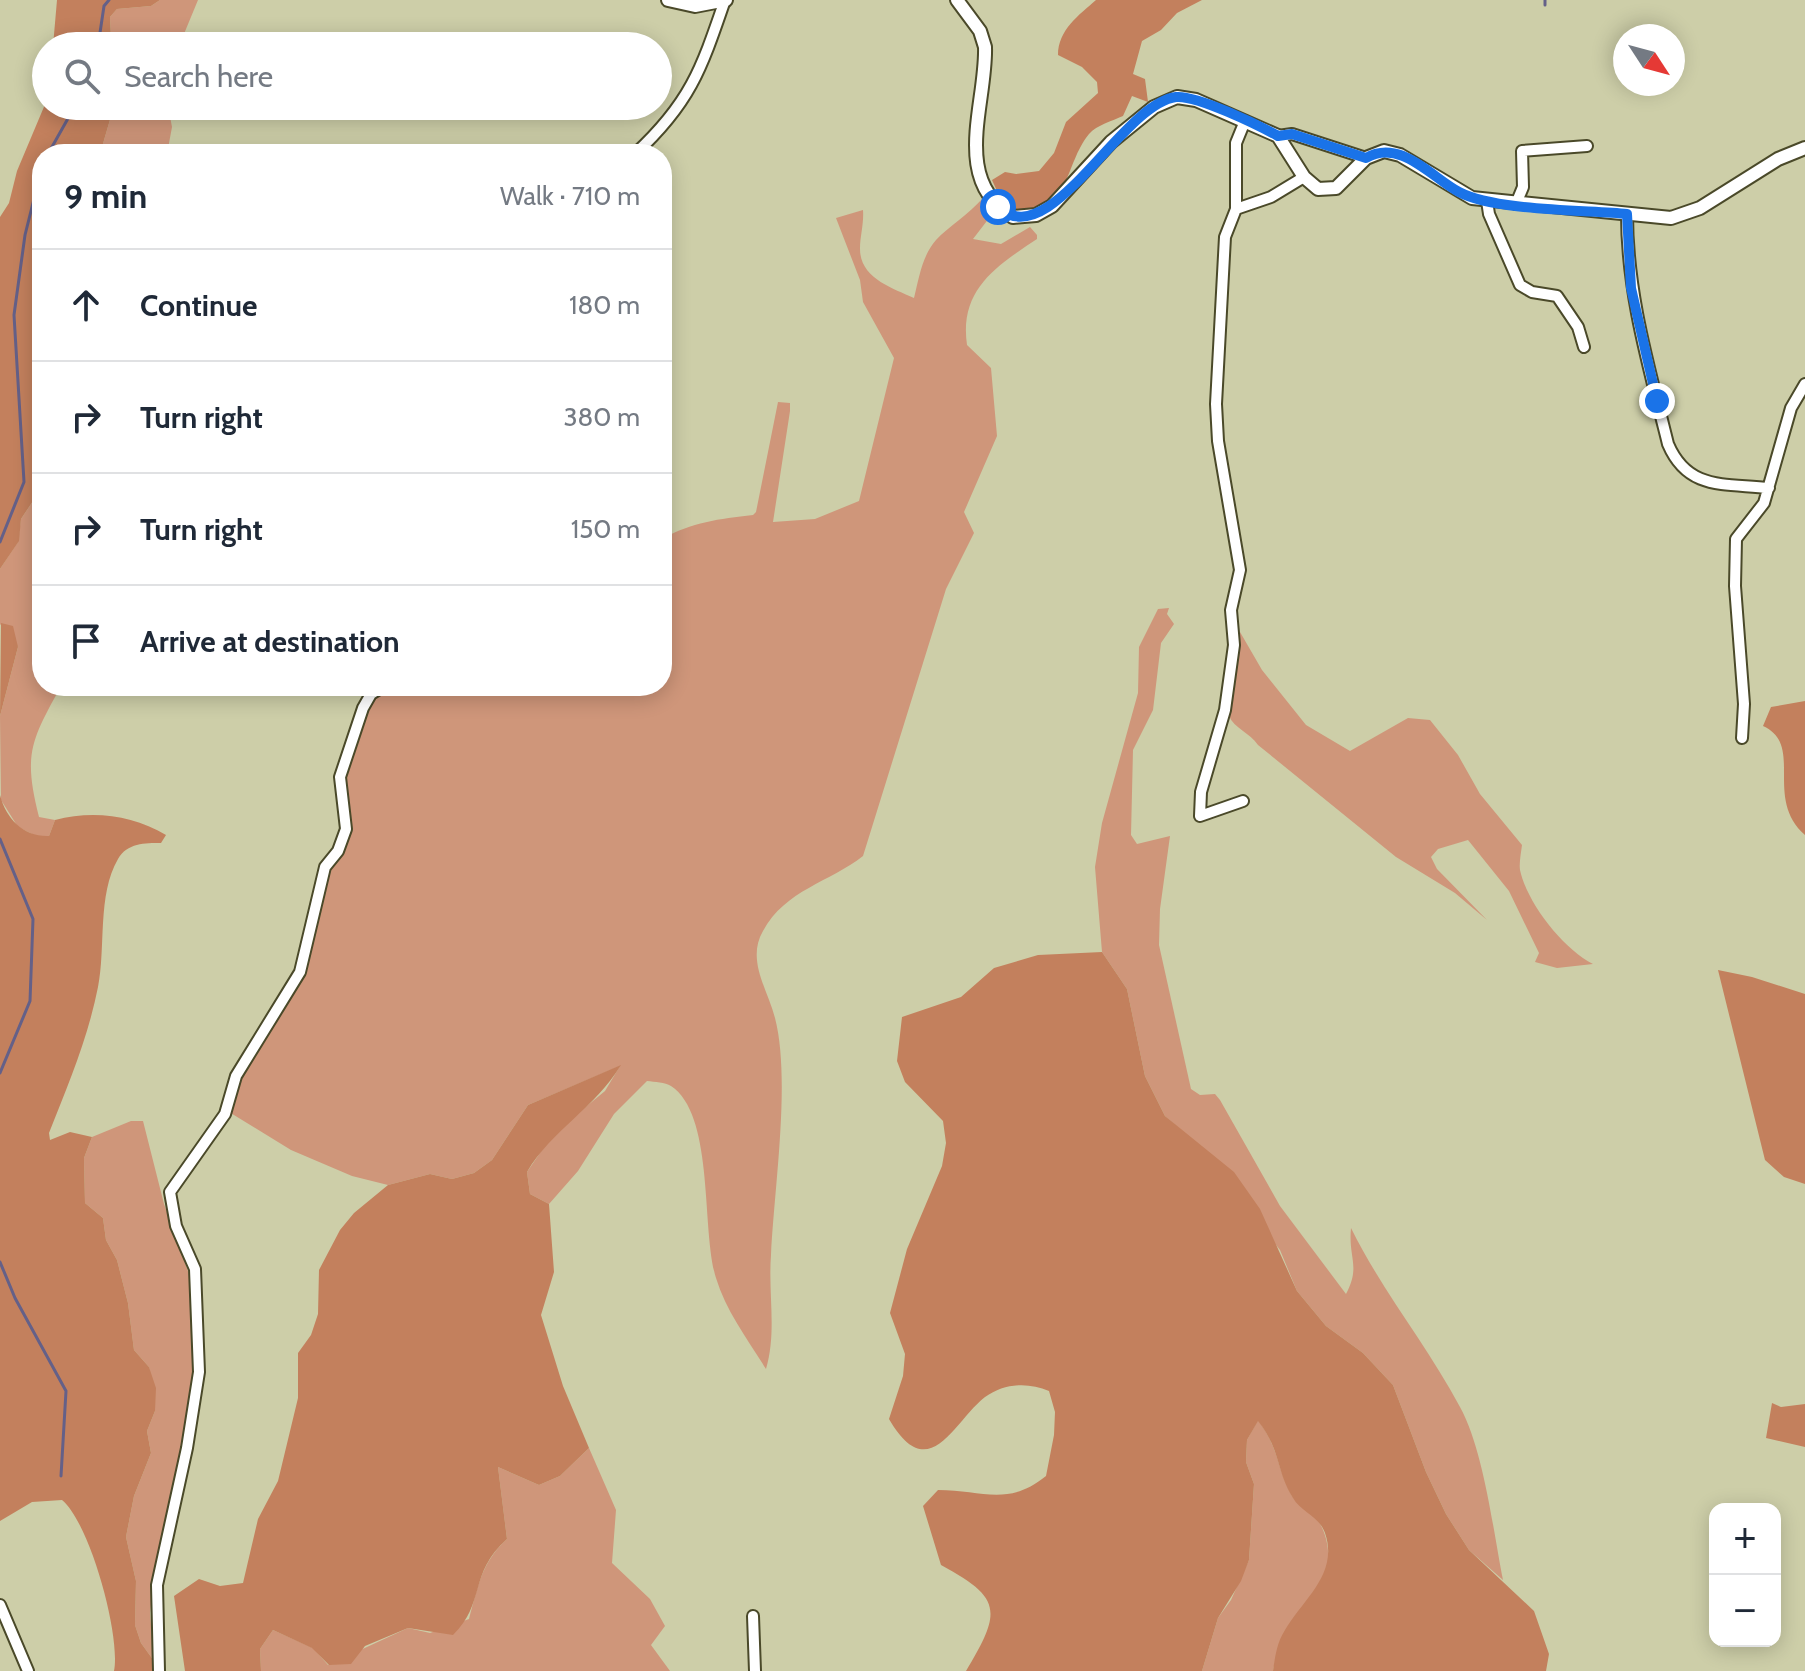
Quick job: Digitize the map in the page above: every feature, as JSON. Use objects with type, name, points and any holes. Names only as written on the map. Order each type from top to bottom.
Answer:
[{"type":"street","points":[[672,1],[695,6],[725,0]]},
{"type":"street","points":[[672,118],[686,98],[725,0]]},
{"type":"street","points":[[957,0],[980,31],[985,47],[975,160],[996,203],[1013,217],[1036,215],[1052,206],[1111,142],[1166,99],[1186,97],[1278,136],[1292,134],[1366,158]]},
{"type":"street","points":[[646,144],[670,120]]},
{"type":"street","points":[[1243,801],[1200,816],[1201,792],[1225,710],[1234,645],[1231,610],[1240,570],[1222,467],[1216,404],[1225,237],[1236,209],[1236,143],[1245,121]]},
{"type":"street","points":[[1278,136],[1304,177],[1318,189],[1336,188],[1366,158],[1375,153],[1391,152],[1430,171],[1458,192],[1487,201],[1627,214],[1686,216],[1778,159],[1805,148]]},
{"type":"street","points":[[1516,204],[1523,187],[1522,151],[1587,146]]},
{"type":"street","points":[[1236,209],[1271,197],[1304,177]]},
{"type":"street","points":[[1487,201],[1489,214],[1520,285],[1532,292],[1557,296],[1578,327],[1584,347]]},
{"type":"street","points":[[1627,214],[1628,265],[1637,319],[1668,444],[1676,463],[1685,474],[1698,479],[1769,488]]},
{"type":"street","points":[[1742,738],[1744,704],[1735,586],[1736,539],[1764,503],[1791,408],[1805,384]]},
{"type":"street","points":[[159,1671],[157,1585],[187,1448],[199,1372],[195,1269],[176,1226],[170,1192],[225,1114],[236,1076],[300,972],[325,867],[338,851],[346,829],[340,777],[370,696]]},
{"type":"street","points":[[0,1605],[28,1671]]},
{"type":"street","points":[[753,1616],[755,1671]]},
{"type":"shaded area","points":[[57,0],[160,0],[151,6],[117,9],[110,17],[111,32],[54,32]]},
{"type":"shaded area","points":[[160,0],[198,0],[185,32],[111,32],[110,17],[117,9],[151,6]]},
{"type":"shaded area","points":[[1096,0],[1202,0],[1177,13],[1161,30],[1142,41],[1133,74],[1145,79],[1148,102],[1132,96],[1123,116],[1089,134],[1057,195],[1034,209],[1015,211],[1003,204],[992,180],[1005,172],[1039,171],[1054,153],[1066,122],[1098,93],[1097,82],[1082,67],[1058,55],[1066,31]]},
{"type":"shaded area","points":[[38,120],[110,120],[103,144],[32,144],[32,502],[21,519],[19,541],[0,569],[0,217],[9,203],[17,171]]},
{"type":"shaded area","points":[[110,120],[171,120],[169,144],[103,144]]},
{"type":"shaded area","points":[[983,198],[993,213],[973,239],[1001,244],[1030,227],[1037,235],[1037,239],[995,270],[975,294],[969,309],[967,345],[991,368],[997,436],[964,512],[974,533],[946,589],[863,856],[783,906],[772,917],[758,942],[757,964],[775,1018],[782,1072],[770,1270],[772,1327],[766,1369],[731,1314],[720,1290],[712,1257],[701,1147],[685,1101],[669,1085],[647,1081],[614,1114],[578,1171],[549,1204],[530,1194],[527,1172],[553,1134],[605,1091],[620,1066],[528,1105],[492,1160],[474,1173],[452,1179],[430,1174],[388,1185],[352,1176],[291,1150],[229,1112],[233,1093],[273,1019],[290,996],[329,867],[343,849],[343,776],[374,696],[672,696],[672,534],[695,525],[756,512],[778,402],[790,403],[790,411],[773,522],[815,519],[859,501],[894,358],[863,302],[860,280],[836,218],[863,210],[860,249],[865,267],[879,281],[914,298],[931,246]]},
{"type":"shaded area","points":[[32,502],[32,696],[56,696],[37,735],[31,762],[39,817],[55,820],[49,836],[38,837],[18,827],[1,800],[0,716],[18,647],[0,624],[0,569],[18,542],[21,519]]},
{"type":"shaded area","points":[[1169,608],[1167,614],[1174,624],[1161,643],[1153,710],[1133,750],[1131,835],[1137,844],[1170,836],[1160,909],[1159,945],[1191,1089],[1200,1095],[1215,1094],[1220,1100],[1280,1206],[1346,1294],[1353,1276],[1351,1228],[1376,1274],[1447,1384],[1468,1425],[1487,1491],[1503,1580],[1469,1550],[1446,1514],[1426,1472],[1393,1385],[1363,1353],[1326,1326],[1297,1291],[1280,1250],[1198,1145],[1165,1116],[1145,1076],[1127,989],[1102,952],[1095,867],[1102,823],[1138,693],[1139,647],[1158,609]]},
{"type":"shaded area","points":[[1,623],[13,626],[18,647],[0,716]]},
{"type":"shaded area","points":[[1240,632],[1262,670],[1306,725],[1350,751],[1408,718],[1430,720],[1458,755],[1480,794],[1522,845],[1520,870],[1538,910],[1570,948],[1593,964],[1557,968],[1535,962],[1539,953],[1509,891],[1468,840],[1438,849],[1431,857],[1437,869],[1487,920],[1455,893],[1396,857],[1235,724],[1229,716]]},
{"type":"shaded area","points":[[1805,701],[1805,835],[1793,820],[1787,805],[1781,746],[1775,735],[1763,726],[1771,707]]},
{"type":"shaded area","points":[[0,795],[17,825],[40,836],[49,836],[55,820],[84,815],[126,819],[166,835],[161,843],[143,844],[126,850],[111,873],[94,1006],[49,1133],[50,1140],[70,1132],[92,1137],[84,1158],[85,1203],[103,1218],[106,1240],[117,1260],[128,1303],[134,1350],[149,1367],[156,1388],[155,1411],[147,1431],[151,1453],[134,1496],[126,1537],[136,1581],[135,1625],[141,1643],[154,1661],[154,1671],[114,1671],[113,1633],[101,1581],[83,1532],[62,1500],[32,1502],[0,1521]]},
{"type":"shaded area","points":[[1102,952],[1127,989],[1145,1076],[1165,1116],[1234,1172],[1260,1209],[1297,1291],[1326,1326],[1363,1353],[1393,1385],[1426,1472],[1446,1514],[1469,1550],[1534,1611],[1549,1654],[1546,1671],[1273,1671],[1280,1640],[1323,1574],[1328,1548],[1322,1527],[1293,1498],[1271,1441],[1258,1421],[1247,1440],[1246,1462],[1254,1484],[1249,1560],[1241,1581],[1218,1618],[1202,1671],[966,1671],[986,1634],[990,1608],[976,1587],[941,1565],[923,1506],[938,1490],[994,1495],[1032,1486],[1046,1476],[1055,1412],[1049,1391],[1025,1385],[1000,1389],[985,1397],[952,1433],[929,1449],[917,1448],[903,1439],[889,1419],[903,1376],[905,1354],[890,1313],[907,1249],[942,1166],[946,1143],[943,1121],[905,1082],[897,1061],[902,1017],[961,997],[994,968],[1038,955]]},
{"type":"shaded area","points":[[1718,970],[1805,994],[1805,1184],[1784,1177],[1765,1160]]},
{"type":"shaded area","points":[[621,1065],[599,1094],[537,1157],[527,1172],[530,1194],[549,1204],[554,1272],[541,1315],[563,1386],[589,1448],[560,1476],[539,1485],[498,1467],[507,1539],[487,1564],[470,1611],[453,1635],[408,1628],[365,1646],[351,1664],[329,1665],[312,1648],[273,1630],[260,1649],[261,1671],[185,1671],[174,1596],[199,1579],[220,1586],[243,1583],[258,1519],[278,1481],[298,1398],[298,1353],[311,1335],[318,1314],[319,1270],[340,1230],[354,1213],[388,1185],[430,1174],[452,1179],[474,1173],[492,1160],[528,1105]]},
{"type":"shaded area","points":[[131,1121],[143,1121],[164,1204],[189,1274],[194,1310],[194,1371],[187,1425],[155,1572],[150,1613],[154,1661],[141,1643],[135,1625],[136,1581],[126,1537],[134,1496],[151,1453],[147,1431],[155,1411],[149,1367],[134,1350],[128,1303],[117,1260],[106,1240],[103,1218],[85,1203],[84,1158],[92,1137]]},
{"type":"shaded area","points":[[1772,1403],[1781,1407],[1805,1404],[1805,1447],[1766,1438]]},
{"type":"shaded area","points":[[1258,1420],[1270,1440],[1292,1496],[1322,1527],[1328,1555],[1326,1573],[1281,1646],[1273,1671],[1202,1671],[1218,1618],[1231,1600],[1249,1560],[1254,1484],[1246,1462],[1247,1440]]},
{"type":"shaded area","points":[[589,1448],[616,1510],[612,1563],[650,1599],[665,1626],[651,1645],[670,1671],[261,1671],[260,1649],[273,1630],[313,1648],[328,1665],[408,1628],[430,1633],[469,1619],[486,1566],[507,1539],[498,1467],[539,1485],[560,1476]]},
{"type":"waterway","points":[[100,32],[104,6],[109,0]]},
{"type":"waterway","points":[[1545,0],[1545,5]]},
{"type":"waterway","points":[[54,144],[67,120]]},
{"type":"waterway","points":[[0,542],[24,482],[14,315],[32,207]]},
{"type":"waterway","points":[[0,839],[33,919],[30,1001],[0,1073]]},
{"type":"waterway","points":[[0,1262],[15,1298],[66,1391],[61,1476]]},
{"type":"route","points":[[998,207],[1013,217],[1026,218],[1052,206],[1123,131],[1166,99],[1186,97],[1278,136],[1292,134],[1366,158],[1384,151],[1400,155],[1472,198],[1627,214],[1631,288],[1657,401]]}]
